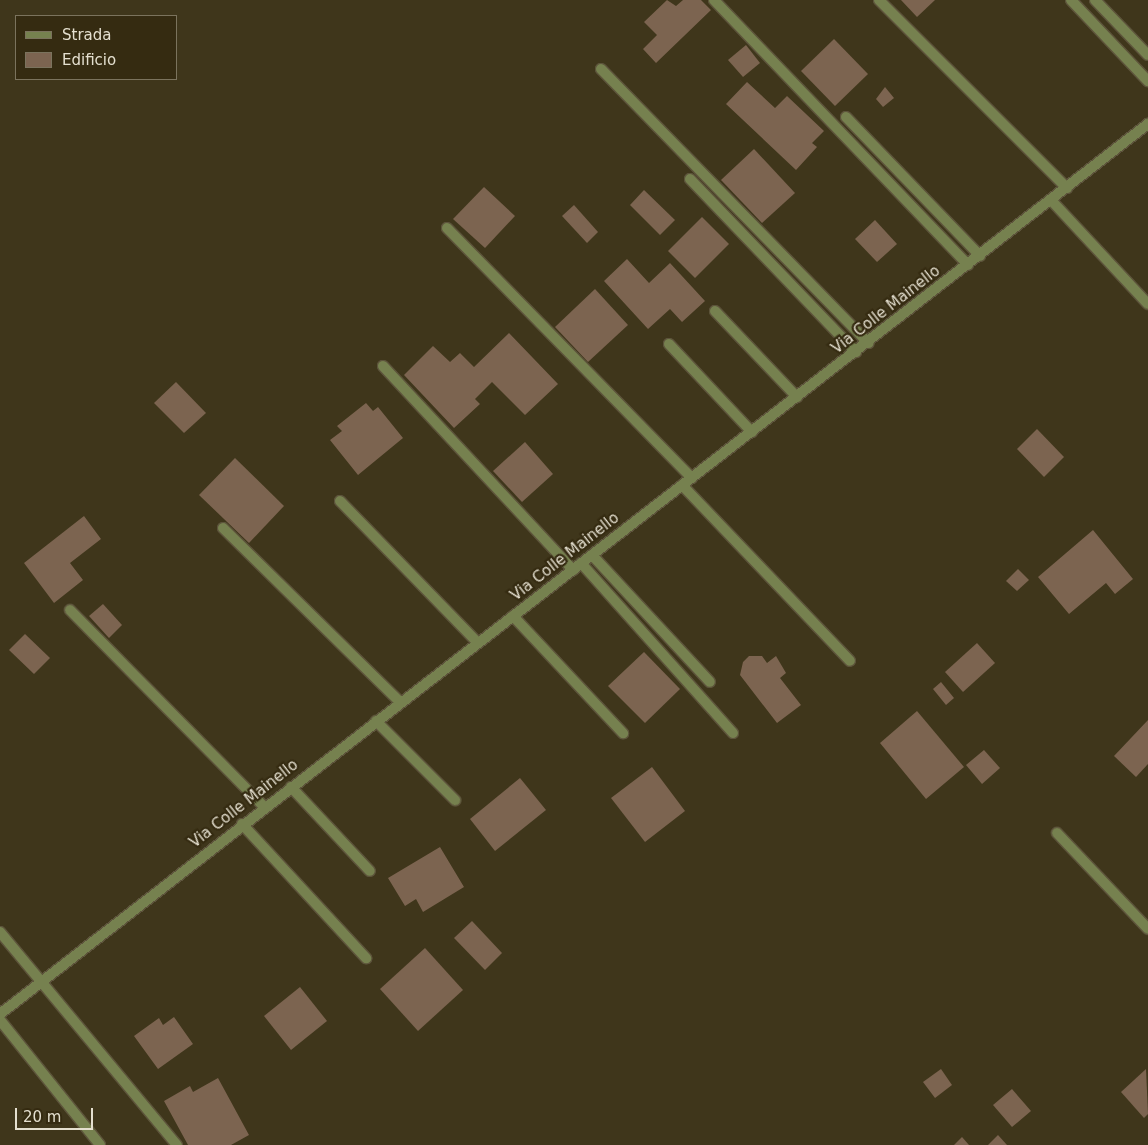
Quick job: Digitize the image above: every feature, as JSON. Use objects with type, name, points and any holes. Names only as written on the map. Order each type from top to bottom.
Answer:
[{"type":"street","points":[[714,0],[968,265]]},
{"type":"street","points":[[879,0],[1066,188]]},
{"type":"street","points":[[1071,0],[1148,80]]},
{"type":"street","points":[[1095,0],[1148,55]]},
{"type":"street","points":[[601,69],[868,343]]},
{"type":"street","points":[[846,117],[980,256]]},
{"type":"street","name":"Via Colle Mainello","points":[[0,1014],[242,824],[868,343],[1148,124]]},
{"type":"street","points":[[690,179],[856,352]]},
{"type":"street","points":[[1051,200],[1148,304]]},
{"type":"street","points":[[446,228],[692,478]]},
{"type":"street","points":[[715,311],[797,397]]},
{"type":"street","points":[[669,344],[752,432]]},
{"type":"street","points":[[383,366],[577,566],[733,733]]},
{"type":"street","points":[[682,485],[850,661]]},
{"type":"street","points":[[340,501],[478,643]]},
{"type":"street","points":[[224,528],[400,702]]},
{"type":"street","points":[[592,555],[710,682]]},
{"type":"street","points":[[70,610],[264,807]]},
{"type":"street","points":[[513,616],[623,733]]},
{"type":"street","points":[[376,721],[455,800]]},
{"type":"street","points":[[291,787],[370,871]]},
{"type":"street","points":[[242,824],[366,958]]},
{"type":"street","points":[[1057,833],[1148,929]]},
{"type":"street","points":[[0,932],[177,1145]]},
{"type":"street","points":[[0,1020],[100,1145]]},
{"type":"building","points":[[667,0],[676,6],[683,0],[701,0],[711,10],[656,63],[643,49],[657,35],[644,22]]},
{"type":"building","points":[[901,0],[935,0],[917,17]]},
{"type":"building","points":[[834,39],[868,74],[835,106],[801,71]]},
{"type":"building","points":[[746,45],[760,63],[743,77],[728,60]]},
{"type":"building","points":[[747,82],[775,108],[787,96],[824,131],[812,143],[817,147],[796,170],[726,104]]},
{"type":"building","points":[[885,87],[894,98],[883,107],[876,99]]},
{"type":"building","points":[[754,149],[795,193],[762,223],[721,180]]},
{"type":"building","points":[[484,187],[515,216],[485,248],[453,219]]},
{"type":"building","points":[[644,190],[675,220],[660,235],[630,205]]},
{"type":"building","points":[[574,205],[598,232],[587,243],[562,216]]},
{"type":"building","points":[[702,217],[729,244],[695,278],[668,251]]},
{"type":"building","points":[[875,220],[897,244],[877,262],[855,239]]},
{"type":"building","points":[[627,259],[649,283],[670,263],[705,301],[682,322],[670,309],[648,329],[604,281]]},
{"type":"building","points":[[595,289],[628,325],[588,362],[555,327]]},
{"type":"building","points":[[509,333],[558,384],[525,415],[492,382],[475,399],[480,404],[454,428],[404,375],[433,346],[450,362],[460,353],[474,367]]},
{"type":"building","points":[[176,382],[206,413],[184,433],[154,403]]},
{"type":"building","points":[[366,403],[373,411],[378,407],[403,438],[358,475],[330,440],[342,431],[337,426]]},
{"type":"building","points":[[1037,429],[1064,457],[1044,477],[1017,449]]},
{"type":"building","points":[[525,442],[553,474],[522,502],[493,471]]},
{"type":"building","points":[[235,458],[284,506],[249,543],[199,495]]},
{"type":"building","points":[[84,516],[101,539],[70,563],[83,580],[54,603],[24,563]]},
{"type":"building","points":[[1093,530],[1133,579],[1115,594],[1106,583],[1069,614],[1038,577]]},
{"type":"building","points":[[1018,569],[1029,580],[1017,591],[1006,581]]},
{"type":"building","points":[[103,604],[122,625],[109,638],[89,616]]},
{"type":"building","points":[[25,634],[50,658],[34,674],[9,650]]},
{"type":"building","points":[[977,643],[995,663],[963,692],[945,672]]},
{"type":"building","points":[[644,652],[680,689],[645,723],[608,686]]},
{"type":"building","points":[[749,656],[762,656],[767,663],[776,656],[786,673],[780,678],[801,705],[777,723],[740,675],[743,662]]},
{"type":"building","points":[[941,682],[954,698],[946,705],[933,689]]},
{"type":"building","points":[[917,711],[964,767],[926,799],[880,743]]},
{"type":"building","points":[[1148,720],[1148,764],[1136,777],[1114,756]]},
{"type":"building","points":[[984,750],[1000,768],[982,784],[966,765]]},
{"type":"building","points":[[652,767],[685,811],[645,842],[611,798]]},
{"type":"building","points":[[520,778],[546,810],[495,851],[470,819]]},
{"type":"building","points":[[440,847],[464,887],[423,912],[416,899],[405,906],[388,878]]},
{"type":"building","points":[[472,921],[502,953],[485,970],[454,938]]},
{"type":"building","points":[[425,948],[463,990],[418,1031],[380,989]]},
{"type":"building","points":[[300,987],[327,1021],[291,1050],[264,1016]]},
{"type":"building","points":[[174,1017],[193,1044],[158,1069],[134,1036],[159,1018],[163,1025]]},
{"type":"building","points":[[941,1069],[952,1085],[935,1098],[923,1082]]},
{"type":"building","points":[[1146,1069],[1148,1114],[1144,1118],[1121,1092]]},
{"type":"building","points":[[218,1078],[249,1135],[231,1145],[188,1145],[164,1101],[190,1086],[193,1092]]},
{"type":"building","points":[[1012,1089],[1031,1111],[1012,1127],[993,1105]]},
{"type":"building","points":[[998,1135],[1007,1145],[988,1145]]},
{"type":"building","points":[[962,1137],[969,1145],[954,1145]]}]
